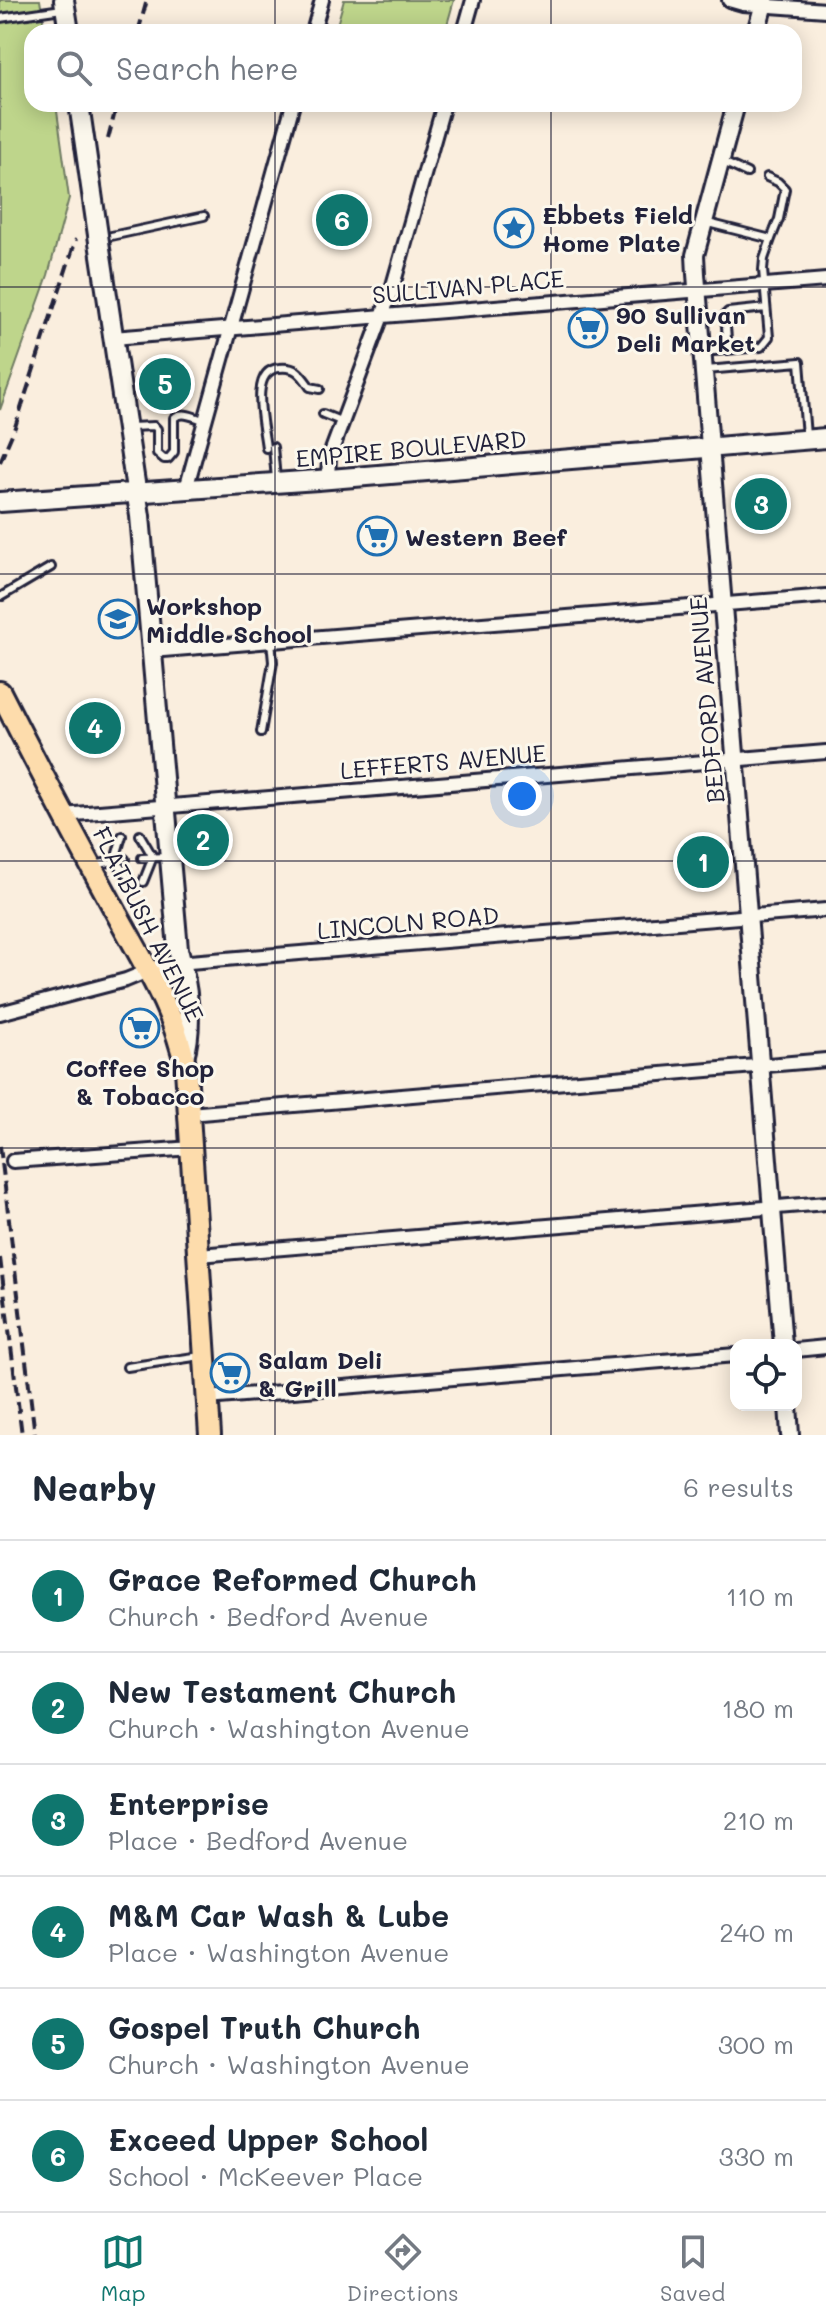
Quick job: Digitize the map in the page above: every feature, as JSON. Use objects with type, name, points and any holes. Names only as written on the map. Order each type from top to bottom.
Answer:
[{"type":"main road","points":[[65,4],[68,24]]},
{"type":"main road","points":[[80,112],[137,492],[165,805],[161,857],[185,977],[189,1039],[184,1057]]},
{"type":"main road","name":"EMPIRE BOULEVARD","points":[[0,502],[328,479],[826,438]]},
{"type":"main road","name":"FLATBUSH AVENUE","points":[[0,692],[175,1026],[184,1057],[210,1435]]},
{"type":"street","points":[[315,24],[322,0]]},
{"type":"street","points":[[466,24],[473,0]]},
{"type":"street","points":[[729,0],[826,10]]},
{"type":"street","points":[[758,24],[764,3]]},
{"type":"street","points":[[186,489],[291,112]]},
{"type":"street","points":[[328,479],[329,458],[383,316],[442,112]]},
{"type":"street","name":"BEDFORD AVENUE","points":[[734,112],[695,255],[783,1339]]},
{"type":"street","name":"SULLIVAN PLACE","points":[[113,338],[826,280]]},
{"type":"street","points":[[151,651],[826,596]]},
{"type":"street","name":"LEFFERTS AVENUE","points":[[63,815],[826,752]]},
{"type":"street","name":"LINCOLN ROAD","points":[[0,1013],[126,980],[160,965],[181,962],[826,910]]},
{"type":"street","points":[[189,1114],[826,1060]]},
{"type":"street","points":[[13,1161],[192,1148]]},
{"type":"street","points":[[199,1255],[826,1203]]},
{"type":"street","points":[[802,1349],[826,1347]]},
{"type":"street","points":[[207,1398],[730,1355]]},
{"type":"street","points":[[788,1411],[790,1435]]},
{"type":"lane","points":[[0,18],[65,4]]},
{"type":"lane","points":[[721,161],[747,173]]},
{"type":"lane","points":[[702,352],[761,347],[769,337],[764,259],[779,219],[785,189],[767,177]]},
{"type":"lane","points":[[99,240],[204,216]]},
{"type":"lane","points":[[704,222],[771,239]]},
{"type":"lane","points":[[728,350],[725,315],[728,312],[766,308]]},
{"type":"lane","points":[[703,370],[800,362],[806,439]]},
{"type":"lane","points":[[276,483],[260,390],[266,372],[292,368],[310,387],[320,389]]},
{"type":"lane","points":[[126,428],[154,426],[157,429],[157,453],[168,459],[174,452],[174,418],[181,414],[206,421]]},
{"type":"lane","points":[[323,414],[343,422]]},
{"type":"lane","points":[[2,596],[51,567]]},
{"type":"lane","points":[[261,732],[273,662],[271,641]]},
{"type":"lane","points":[[140,839],[161,857]]},
{"type":"lane","points":[[115,860],[123,840]]},
{"type":"lane","points":[[142,858],[161,857]]},
{"type":"lane","points":[[142,871],[161,857]]},
{"type":"lane","points":[[143,882],[161,857]]},
{"type":"lane","points":[[91,866],[125,859]]},
{"type":"lane","points":[[115,860],[129,872]]},
{"type":"lane","points":[[115,860],[132,882]]},
{"type":"lane","points":[[127,1367],[205,1355]]},
{"type":"green space","points":[[0,0],[40,0],[44,24],[24,24],[24,112],[57,112],[69,198],[48,275],[0,410]]},
{"type":"green space","points":[[344,0],[454,0],[447,24],[337,24]]},
{"type":"railway","points":[[140,24],[147,0]]},
{"type":"railway","points":[[108,139],[115,112]]},
{"type":"railway","points":[[0,462],[15,427],[76,239]]},
{"type":"railway","points":[[0,1146],[35,1435]]},
{"type":"railway","points":[[0,1258],[22,1435]]},
{"type":"place","name":"Exceed Upper School","points":[[342,220]]},
{"type":"place","name":"Ebbets Field Home Plate","points":[[514,228]]},
{"type":"place","name":"90 Sullivan Deli Market","points":[[588,328]]},
{"type":"place","name":"Gospel Truth Church","points":[[165,384]]},
{"type":"place","name":"Enterprise","points":[[761,504]]},
{"type":"place","name":"Western Beef","points":[[377,536]]},
{"type":"place","name":"Workshop Middle School","points":[[118,619]]},
{"type":"place","name":"M&M Car Wash & Lube","points":[[95,728]]},
{"type":"place","name":"New Testament Church","points":[[203,840]]},
{"type":"place","name":"Grace Reformed Church","points":[[703,862]]},
{"type":"place","name":"Coffee Shop & Tobacco","points":[[140,1028]]},
{"type":"place","name":"Salam Deli & Grill","points":[[230,1373]]}]
